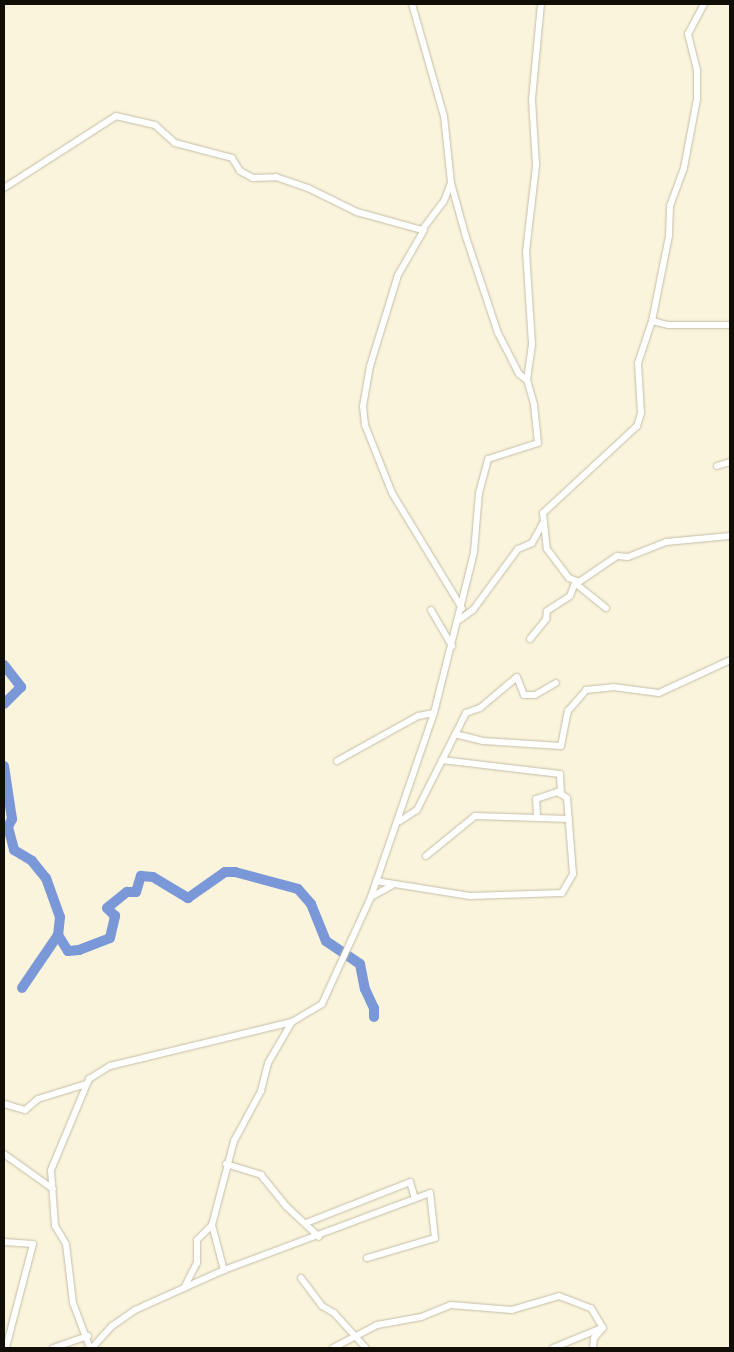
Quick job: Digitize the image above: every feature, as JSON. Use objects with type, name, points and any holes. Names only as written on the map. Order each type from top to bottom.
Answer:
[{"type":"street","points":[[412,4],[444,116],[451,184],[498,333],[519,374],[527,380]]},
{"type":"street","points":[[4,1104],[25,1110],[38,1099],[86,1084],[110,1066],[292,1022],[322,1004],[345,950],[371,897],[400,821],[406,788],[434,713],[462,608],[488,459],[538,443],[534,404],[527,380],[532,344],[526,252],[536,165],[532,99],[541,4]]},
{"type":"street","points":[[459,620],[472,610],[518,549],[532,543],[543,526],[543,514],[637,426],[641,413],[638,363],[652,321],[669,236],[670,206],[684,168],[697,98],[697,71],[688,34],[704,4]]},
{"type":"street","points":[[4,188],[116,116],[155,125],[175,143],[232,158],[240,171],[253,178],[276,177],[308,188],[357,212],[424,230]]},
{"type":"street","points":[[451,184],[444,201],[424,230],[398,275],[370,366],[363,406],[365,425],[392,493],[462,608]]},
{"type":"street","points":[[652,321],[668,325],[730,325]]},
{"type":"street","points":[[717,466],[730,462]]},
{"type":"street","points":[[543,514],[547,549],[576,583],[606,608]]},
{"type":"street","points":[[530,639],[546,619],[547,611],[570,596],[576,583],[591,577],[617,556],[628,557],[666,542],[730,536]]},
{"type":"street","points":[[431,610],[452,646]]},
{"type":"street","points":[[455,734],[483,741],[561,746],[568,711],[586,690],[612,687],[659,693],[730,660]]},
{"type":"street","points":[[400,821],[418,810],[466,712],[480,708],[517,677],[524,695],[535,695],[556,684]]},
{"type":"street","points":[[337,761],[418,716],[434,713]]},
{"type":"street","points":[[442,760],[547,770],[560,774],[561,794]]},
{"type":"street","points":[[376,881],[392,886],[470,896],[562,893],[575,862],[567,798],[557,792],[536,799],[537,816]]},
{"type":"street","points":[[426,856],[475,816],[537,816],[570,819]]},
{"type":"street","points":[[371,897],[392,886]]},
{"type":"street","points":[[224,1270],[212,1225],[226,1164],[261,1091],[268,1064],[292,1022]]},
{"type":"street","points":[[86,1084],[51,1170],[55,1226],[66,1244],[73,1303],[88,1336],[91,1348]]},
{"type":"street","points":[[4,1154],[53,1189]]},
{"type":"street","points":[[226,1164],[261,1175],[286,1206],[320,1237]]},
{"type":"street","points":[[306,1223],[410,1182],[415,1198]]},
{"type":"street","points":[[91,1348],[125,1315],[224,1270],[320,1237],[415,1198],[430,1194],[435,1238],[367,1258]]},
{"type":"street","points":[[183,1290],[197,1262],[197,1240],[212,1225]]},
{"type":"street","points":[[4,1242],[33,1244],[6,1348]]},
{"type":"street","points":[[301,1278],[322,1306],[366,1348]]},
{"type":"street","points":[[333,1348],[354,1335],[377,1325],[421,1318],[451,1306],[512,1310],[559,1296],[591,1308],[603,1328]]},
{"type":"street","points":[[553,1348],[603,1328]]},
{"type":"street","points":[[593,1348],[594,1338],[603,1328]]},
{"type":"street","points":[[53,1348],[88,1336]]},
{"type":"waterway","points":[[4,665],[21,687],[4,704]]},
{"type":"waterway","points":[[4,766],[12,819],[8,827],[14,850],[32,861],[46,878],[60,917],[58,935],[22,988]]},
{"type":"waterway","points":[[58,935],[68,951],[79,950],[110,938],[115,916],[107,908],[127,892],[136,892],[141,876],[153,877],[188,898],[225,872],[235,872],[298,889],[311,904],[326,941],[360,964],[365,989],[374,1008],[374,1017]]}]
